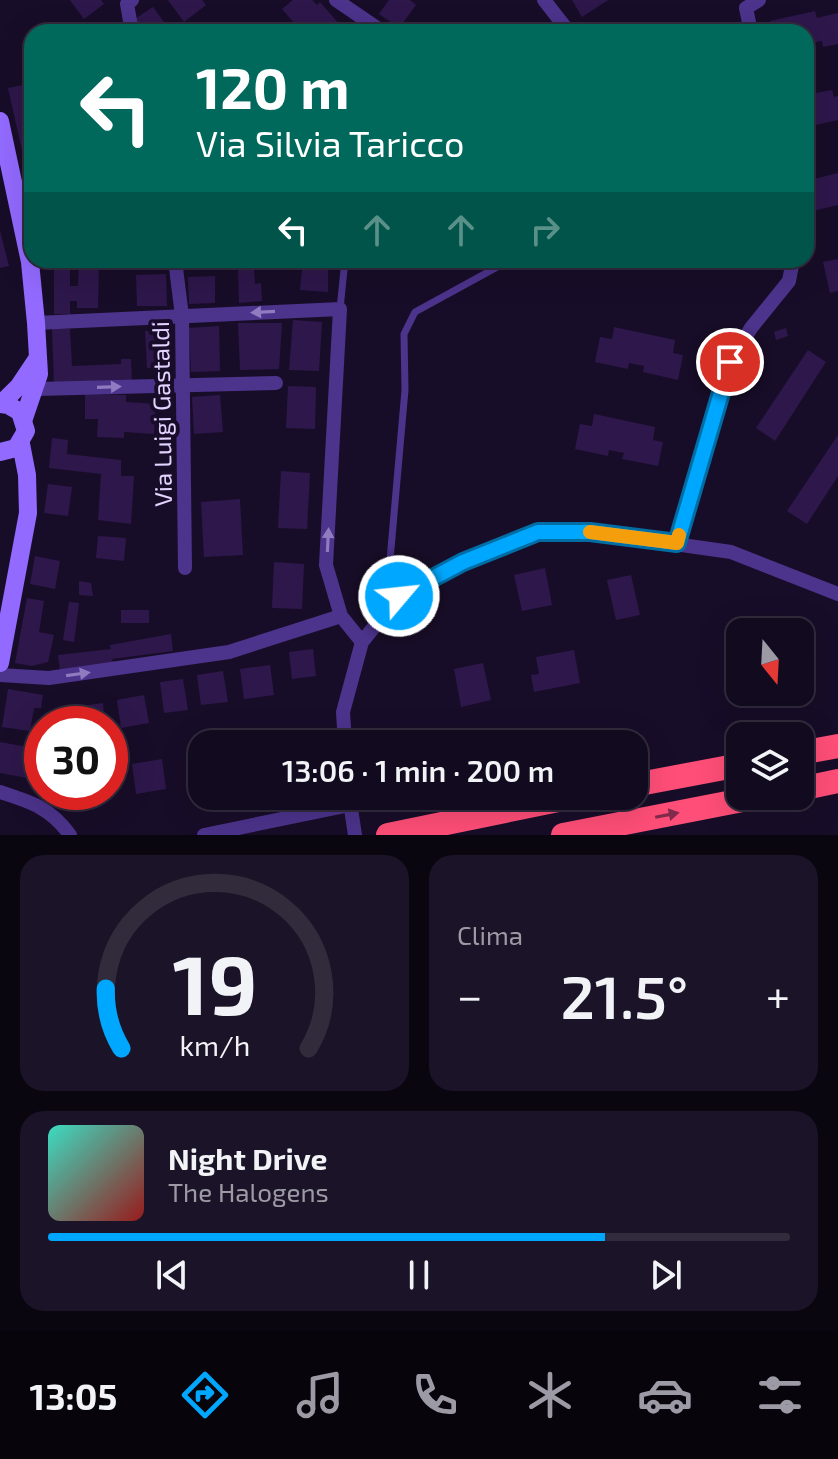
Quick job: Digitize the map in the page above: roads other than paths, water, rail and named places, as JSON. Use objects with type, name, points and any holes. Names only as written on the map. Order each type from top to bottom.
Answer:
[{"type":"highway","points":[[814,750],[838,746]]},
{"type":"highway","points":[[648,782],[726,768]]},
{"type":"highway","points":[[814,786],[838,781]]},
{"type":"highway","points":[[563,835],[726,803]]},
{"type":"highway","points":[[388,835],[509,810]]},
{"type":"street","points":[[131,24],[127,4],[132,0]]},
{"type":"street","points":[[336,0],[371,24]]},
{"type":"street","points":[[544,0],[563,24]]},
{"type":"street","points":[[749,24],[746,8],[759,0]]},
{"type":"street","points":[[0,121],[6,180],[24,242]]},
{"type":"street","points":[[0,663],[28,513],[27,475],[21,444],[26,431],[24,418],[39,374],[31,268]]},
{"type":"street","name":"Via Luigi Gastaldi","points":[[176,268],[182,316],[185,568]]},
{"type":"street","points":[[677,543],[730,362],[751,328],[789,281],[791,268]]},
{"type":"street","points":[[36,323],[340,309],[326,565],[341,616],[362,642]]},
{"type":"street","points":[[0,404],[19,386],[37,359]]},
{"type":"street","points":[[36,389],[276,383]]},
{"type":"street","points":[[0,404],[15,408],[24,418]]},
{"type":"street","points":[[21,444],[0,454],[27,492]]},
{"type":"street","points":[[344,730],[343,712],[362,642],[399,596],[463,562],[538,532],[590,532],[731,552],[838,594]]},
{"type":"street","points":[[0,675],[49,678],[229,652],[341,616]]},
{"type":"street","points":[[0,792],[31,802],[58,818],[70,835]]},
{"type":"street","points":[[204,835],[308,810]]},
{"type":"street","points":[[351,810],[355,835]]},
{"type":"lane","points":[[340,309],[344,268]]},
{"type":"lane","points":[[399,596],[389,571],[405,390],[404,334],[415,312],[495,268]]}]
